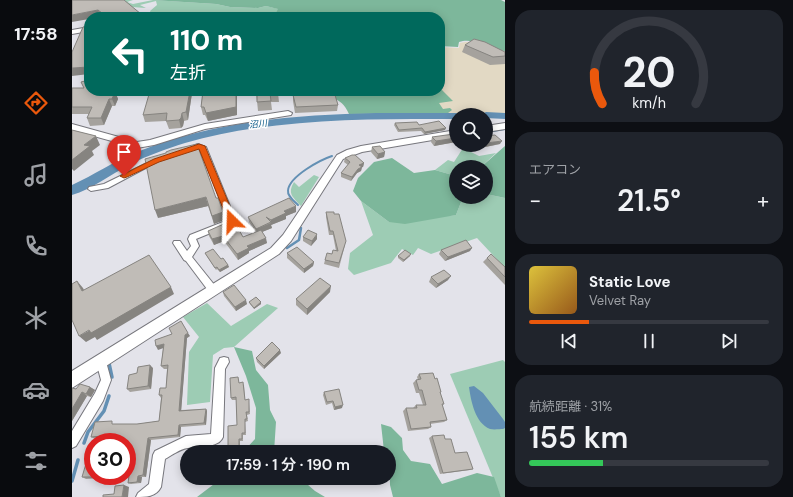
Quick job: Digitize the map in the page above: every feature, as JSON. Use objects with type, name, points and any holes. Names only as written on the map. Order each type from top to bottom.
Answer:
[{"type":"street","points":[[72,32],[84,30]]},
{"type":"street","points":[[72,126],[136,145],[222,122],[288,113]]},
{"type":"street","points":[[493,128],[505,126]]},
{"type":"street","points":[[72,380],[275,250],[287,238],[340,156],[361,149],[449,134]]},
{"type":"street","points":[[177,153],[198,146],[203,147],[232,221],[193,237],[192,239],[195,246],[187,258]]},
{"type":"street","points":[[92,190],[106,186],[145,164],[163,158]]},
{"type":"street","points":[[177,243],[213,290]]},
{"type":"street","points":[[72,442],[99,398],[106,380],[101,361]]},
{"type":"street","points":[[142,497],[154,487],[159,455],[186,442],[214,440],[217,437],[220,368],[224,362]]},
{"type":"shaded area","points":[[473,42],[493,50],[505,51],[505,113],[493,113],[493,108],[449,108],[449,113],[349,114],[420,96],[445,96],[445,47],[459,48],[460,43]]},
{"type":"green space","points":[[113,0],[133,0],[127,2],[133,4],[153,0],[216,4],[230,7],[258,8],[266,6],[279,9],[278,12],[150,12],[157,5],[156,1],[140,5],[146,8],[132,7]]},
{"type":"green space","points":[[152,0],[501,0],[505,2],[505,51],[492,49],[476,42],[468,41],[459,42],[458,47],[445,46],[445,12],[276,12],[278,9],[266,6],[258,8],[230,7],[216,4]]},
{"type":"green space","points":[[445,93],[453,101],[439,103],[443,109],[449,108],[448,113],[349,114],[342,103],[333,98],[308,96],[445,96]]},
{"type":"green space","points":[[505,146],[505,198],[493,195],[493,160],[489,160]]},
{"type":"green space","points":[[460,152],[471,152],[479,156],[496,153],[488,160],[455,160]]},
{"type":"green space","points":[[392,158],[414,173],[435,170],[449,174],[449,204],[460,204],[456,215],[405,224],[389,222],[361,201],[353,191],[358,178],[374,162]]},
{"type":"green space","points":[[448,160],[449,174],[435,170]]},
{"type":"green space","points":[[314,175],[319,177],[301,206],[293,198],[291,192],[292,186],[294,182],[299,187]]},
{"type":"green space","points":[[493,195],[505,198],[505,268],[477,238],[431,254],[418,248],[413,255],[402,249],[391,263],[354,275],[348,269],[350,253],[373,235],[361,201],[389,222],[456,215],[460,204],[493,204]]},
{"type":"green space","points":[[207,303],[231,326],[267,304],[278,308],[234,347],[224,348],[213,355],[210,402],[187,405],[189,352],[199,337],[183,317]]},
{"type":"green space","points":[[234,347],[252,351],[256,370],[268,385],[270,410],[276,422],[274,445],[249,445],[255,439],[256,408],[246,376]]},
{"type":"green space","points":[[503,360],[505,362],[505,497],[501,497],[450,374]]},
{"type":"green space","points":[[381,424],[391,427],[402,438],[403,450],[411,461],[430,464],[442,484],[477,473],[494,477],[501,497],[393,497],[390,485],[396,485],[396,445],[383,445]]},
{"type":"green space","points":[[213,485],[308,485],[325,497],[197,497]]},
{"type":"water","points":[[474,386],[483,393],[503,419],[505,422],[505,428],[490,429],[477,417],[469,387]]},
{"type":"building","points":[[72,0],[124,0],[139,12],[101,12],[98,10],[72,15]]},
{"type":"building","points":[[83,27],[84,67],[72,68],[72,52]]},
{"type":"building","points":[[474,39],[485,42],[505,52],[505,56],[493,57],[465,45]]},
{"type":"building","points":[[84,81],[84,88],[81,82]]},
{"type":"building","points":[[72,88],[84,88],[84,96],[113,96],[112,99],[109,99],[101,118],[87,118],[92,107],[72,107]]},
{"type":"building","points":[[149,96],[189,96],[186,112],[182,113],[179,120],[166,121],[167,113],[143,115]]},
{"type":"building","points":[[202,96],[236,96],[236,107],[206,113],[204,107],[201,107]]},
{"type":"building","points":[[257,96],[270,96],[271,101],[257,102]]},
{"type":"building","points":[[293,96],[335,96],[338,105],[296,107]]},
{"type":"building","points":[[439,121],[446,128],[425,132],[422,128],[399,130],[395,123],[417,122],[419,125]]},
{"type":"building","points":[[72,130],[96,136],[84,145],[90,146],[72,160]]},
{"type":"building","points":[[449,135],[449,139],[436,141],[432,137]]},
{"type":"building","points":[[493,135],[495,135],[502,141],[493,142]]},
{"type":"building","points":[[197,144],[216,198],[218,198],[223,212],[212,216],[206,197],[155,210],[145,159],[171,150]]},
{"type":"building","points":[[380,146],[385,152],[378,154],[372,147]]},
{"type":"building","points":[[355,155],[364,163],[359,165],[362,167],[358,169],[352,177],[341,173],[350,162],[345,158]]},
{"type":"building","points":[[289,198],[296,206],[284,211],[286,213],[271,220],[266,217],[271,222],[256,229],[248,217]]},
{"type":"building","points":[[326,212],[334,212],[334,214],[339,214],[346,241],[339,263],[325,260],[327,253],[332,254],[333,250],[338,251],[333,231],[330,231]]},
{"type":"building","points":[[234,221],[243,237],[261,230],[266,238],[247,246],[249,248],[237,254],[223,236],[212,239],[208,231]]},
{"type":"building","points":[[308,230],[317,234],[312,241],[303,237]]},
{"type":"building","points":[[466,240],[472,248],[448,257],[441,250]]},
{"type":"building","points":[[297,247],[314,262],[304,269],[287,253]]},
{"type":"building","points":[[213,249],[228,265],[219,270],[217,267],[215,268],[205,253]]},
{"type":"building","points":[[405,250],[411,254],[404,260],[398,256]]},
{"type":"building","points":[[491,254],[505,267],[505,277],[487,258]]},
{"type":"building","points":[[149,255],[171,287],[91,333],[89,330],[79,336],[72,320],[72,284],[77,281],[82,291]]},
{"type":"building","points":[[444,270],[451,276],[438,284],[431,277]]},
{"type":"building","points":[[320,278],[331,286],[307,309],[296,299]]},
{"type":"building","points":[[234,285],[246,300],[235,307],[223,292]]},
{"type":"building","points":[[256,297],[261,302],[254,308],[249,302]]},
{"type":"building","points":[[181,321],[188,333],[185,335],[179,411],[206,409],[204,423],[179,425],[178,435],[148,438],[143,475],[138,476],[136,482],[136,433],[92,433],[95,422],[112,421],[112,424],[137,424],[159,421],[162,395],[159,395],[160,388],[166,388],[168,365],[161,366],[164,344],[156,346],[155,340],[172,334],[169,328]]},
{"type":"building","points":[[272,342],[280,350],[264,366],[256,358]]},
{"type":"building","points":[[150,365],[148,386],[127,389],[129,375],[137,373],[138,367]]},
{"type":"building","points":[[433,373],[435,379],[437,378],[447,420],[430,422],[431,427],[411,429],[406,408],[417,408],[416,405],[426,405],[422,390],[419,390],[416,380],[421,379],[419,374]]},
{"type":"building","points":[[238,377],[239,383],[243,382],[245,400],[249,399],[249,412],[246,412],[247,419],[245,419],[245,433],[242,433],[242,439],[239,439],[239,445],[228,445],[228,426],[237,425],[236,397],[231,398],[230,378]]},
{"type":"building","points":[[80,384],[90,387],[86,394],[82,392],[72,409],[72,388],[76,389]]},
{"type":"building","points":[[339,389],[343,405],[335,407],[333,401],[327,402],[324,392]]},
{"type":"building","points":[[444,435],[445,439],[451,439],[455,453],[467,452],[473,469],[443,473],[432,436]]},
{"type":"building","points":[[124,485],[122,497],[103,497],[103,495],[114,494],[115,486]]},
{"type":"waterway","name":"沼川","points":[[493,115],[505,116]]},
{"type":"waterway","name":"沼川","points":[[72,190],[142,154],[180,141],[218,131],[257,124],[336,117],[449,116]]},
{"type":"waterway","points":[[493,131],[505,129]]},
{"type":"waterway","points":[[298,205],[291,198],[288,192],[294,179],[306,169],[332,156]]},
{"type":"waterway","points":[[287,248],[299,240],[301,228]]},
{"type":"waterway","points":[[109,363],[112,377]]},
{"type":"waterway","points":[[88,433],[104,411],[109,396]]},
{"type":"waterway","points":[[72,481],[78,460]]},
{"type":"route","points":[[124,176],[145,164],[201,146],[203,147],[232,221]]}]
